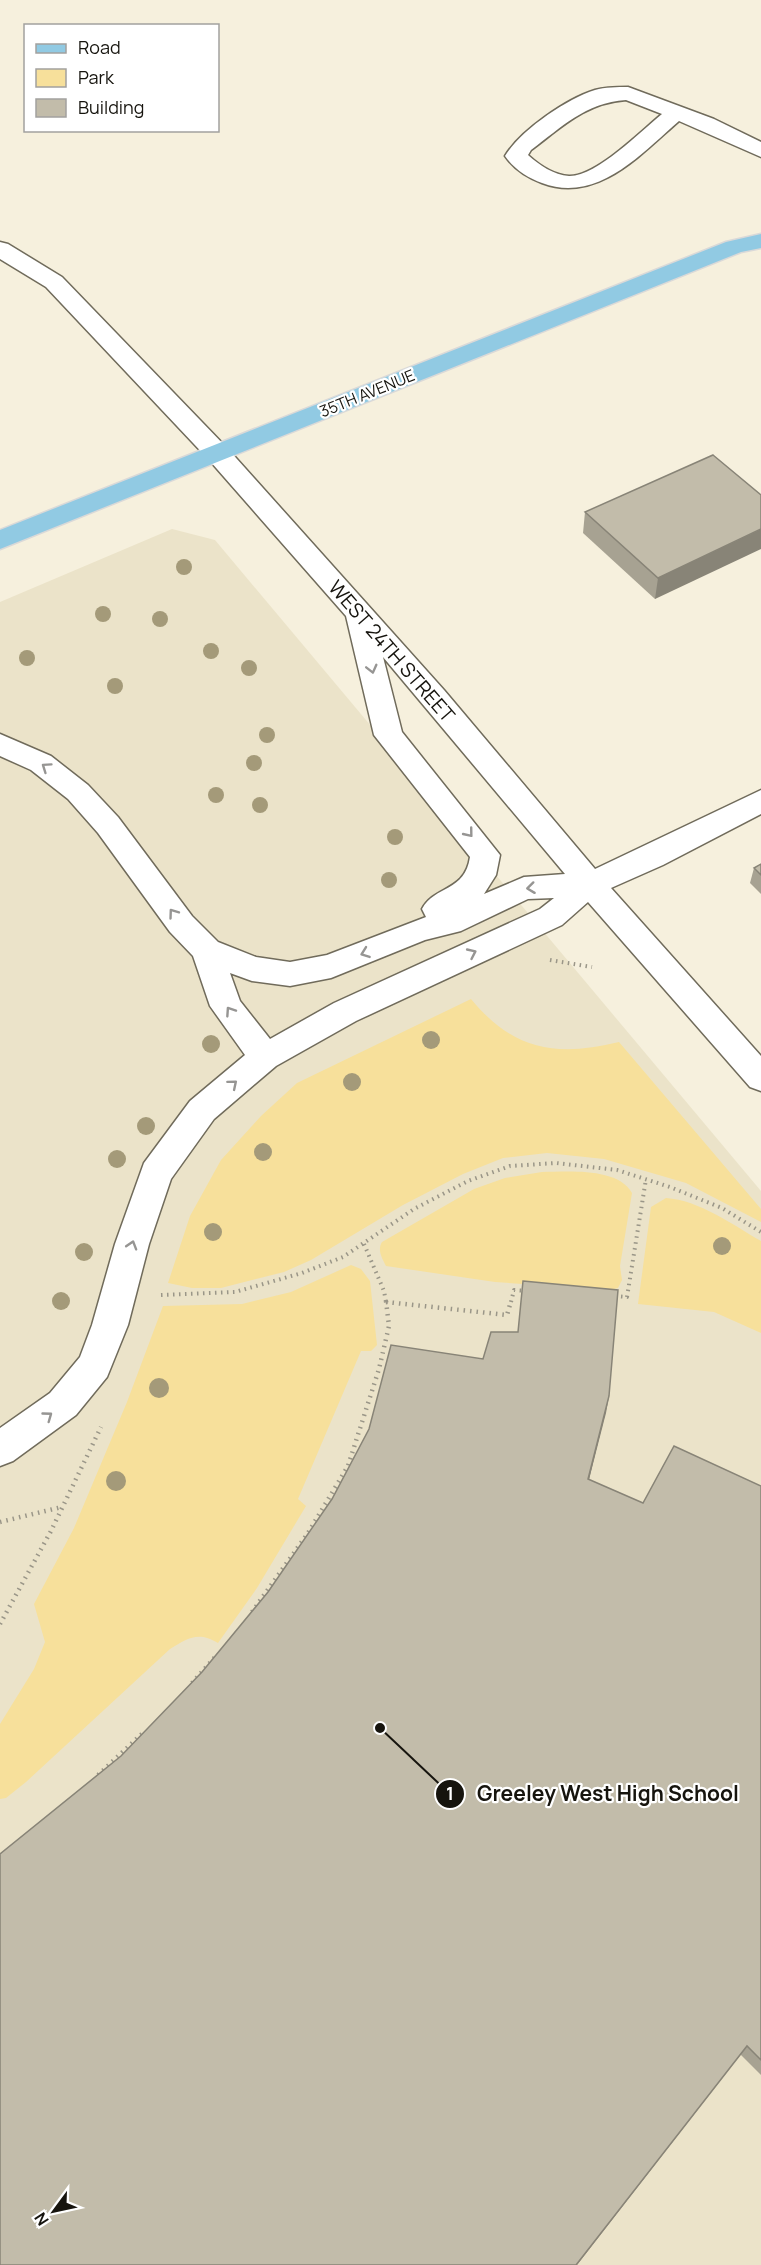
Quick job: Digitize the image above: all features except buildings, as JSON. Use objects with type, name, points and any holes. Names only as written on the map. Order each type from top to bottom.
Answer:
[{"type":"main road","name":"35TH AVENUE","points":[[734,247],[761,229]]},
{"type":"main road","name":"35TH AVENUE","points":[[0,540],[734,247],[761,241]]},
{"type":"street","points":[[677,112],[596,176],[578,182],[561,182],[526,167],[516,156],[522,146],[578,105],[601,94],[628,93],[677,112],[761,150]]},
{"type":"street","name":"WEST 24TH STREET","points":[[0,249],[54,282],[217,453],[471,740],[590,884],[761,1078]]},
{"type":"street","points":[[358,612],[388,735],[485,855],[484,872],[473,887],[437,909],[419,930]]},
{"type":"street","points":[[0,744],[41,763],[78,792],[108,825],[181,924],[207,950],[252,969],[290,974],[331,966],[419,930],[450,923],[524,888],[590,884]]},
{"type":"street","points":[[0,1449],[63,1404],[94,1366],[110,1325],[132,1244],[156,1173],[202,1110],[265,1057],[345,1012],[551,917],[590,884],[652,857],[761,801]]},
{"type":"street","points":[[207,950],[226,1006],[265,1057]]},
{"type":"path","points":[[544,960],[592,966]]},
{"type":"path","points":[[154,1295],[192,1296],[235,1292],[302,1273],[343,1257],[414,1209],[468,1181],[510,1166],[556,1163],[617,1170],[722,1208],[761,1232]]},
{"type":"path","points":[[604,1296],[627,1297],[646,1179]]},
{"type":"path","points":[[251,1614],[308,1533],[348,1466],[379,1369],[389,1326],[384,1291],[364,1244]]},
{"type":"path","points":[[386,1302],[507,1316],[514,1290],[536,1292]]},
{"type":"path","points":[[0,1624],[62,1507],[101,1426]]},
{"type":"path","points":[[0,1522],[62,1507]]},
{"type":"path","points":[[190,1685],[221,1650]]},
{"type":"path","points":[[92,1780],[150,1727]]},
{"type":"shaded area","points":[[172,529],[215,540],[761,1191],[761,2265],[0,2265],[0,602]]},
{"type":"green space","points":[[471,999],[504,1030],[538,1046],[576,1049],[619,1042],[761,1209],[761,1222],[686,1183],[604,1159],[547,1153],[503,1158],[463,1174],[403,1205],[311,1260],[284,1272],[221,1288],[192,1288],[168,1283],[190,1216],[221,1160],[261,1116],[297,1083]]},
{"type":"green space","points":[[542,1172],[604,1175],[625,1185],[632,1193],[620,1266],[622,1280],[618,1288],[610,1290],[495,1282],[386,1266],[380,1251],[382,1242],[474,1189],[505,1178]]},
{"type":"green space","points":[[666,1198],[703,1208],[761,1241],[761,1333],[714,1312],[638,1304],[651,1207]]},
{"type":"green space","points":[[351,1265],[361,1269],[370,1281],[377,1345],[371,1351],[361,1351],[298,1499],[306,1506],[257,1588],[218,1643],[205,1637],[193,1637],[170,1649],[26,1782],[6,1798],[0,1799],[0,1724],[34,1669],[45,1642],[34,1604],[74,1528],[127,1402],[163,1306],[242,1304],[291,1292]]},
{"type":"place","name":"Greeley West High School","points":[[380,1728]]}]
